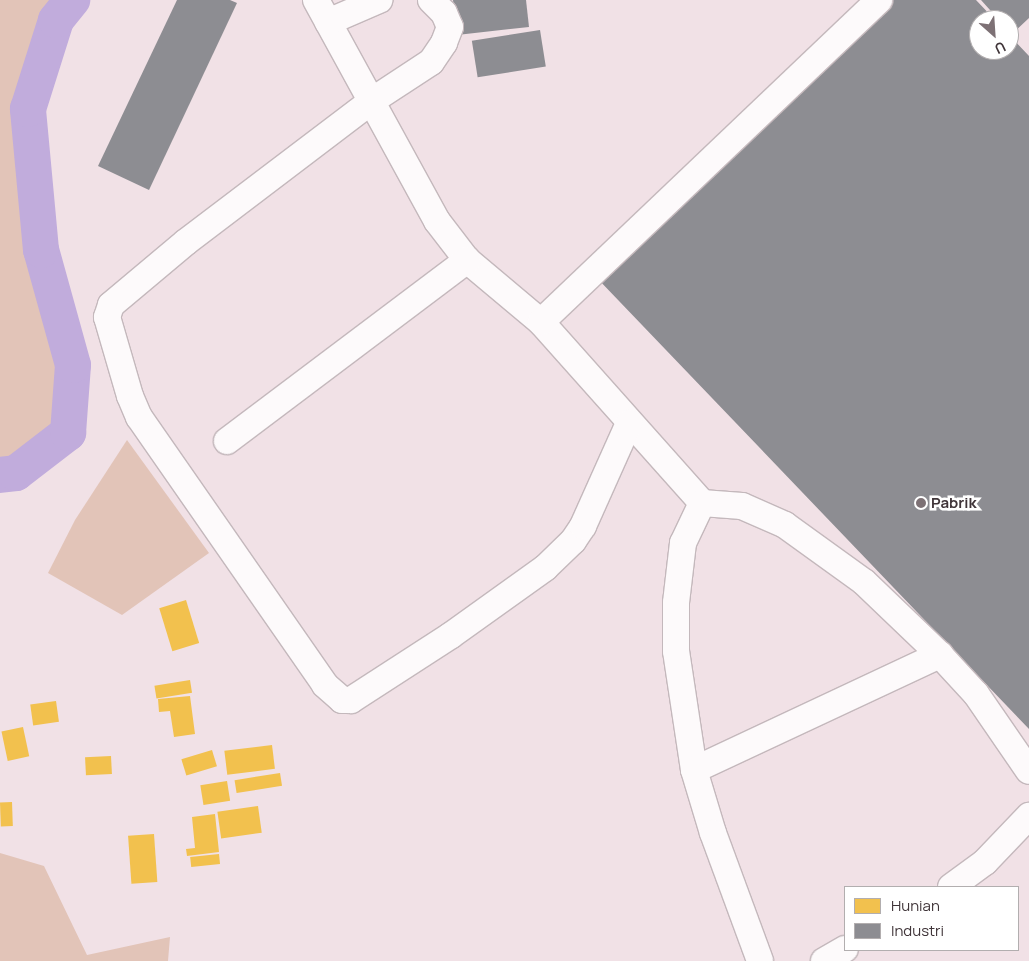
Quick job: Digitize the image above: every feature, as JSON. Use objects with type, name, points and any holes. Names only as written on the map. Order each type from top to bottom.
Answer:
[{"type":"lane","points":[[379,0],[322,11],[437,221],[467,260],[541,322],[702,503],[742,506],[785,525],[864,582],[940,655],[976,694],[1029,770]]},
{"type":"lane","points":[[431,0],[444,12],[450,27],[444,43],[431,62],[372,100],[150,271],[110,305],[107,316],[130,396],[139,417],[325,685],[342,700],[352,700],[450,636],[545,568],[573,541],[583,526],[629,423]]},
{"type":"lane","points":[[541,322],[879,0]]},
{"type":"lane","points":[[227,441],[467,260]]},
{"type":"lane","points":[[702,503],[683,542],[676,603],[676,651],[694,770],[713,833],[760,961]]},
{"type":"lane","points":[[694,770],[940,655]]},
{"type":"lane","points":[[952,886],[985,862],[1029,816]]},
{"type":"lane","points":[[824,961],[844,950]]},
{"type":"shaded area","points":[[0,0],[72,0],[56,20],[28,109],[41,250],[73,365],[68,433],[16,473],[0,475]]},
{"type":"shaded area","points":[[127,440],[209,553],[122,615],[48,573],[75,520]]},
{"type":"shaded area","points":[[0,853],[44,866],[87,955],[170,937],[168,961],[0,961]]},
{"type":"building: Hunian","points":[[186,600],[199,643],[172,651],[159,608]]},
{"type":"building: Hunian","points":[[190,680],[192,693],[156,698],[154,686]]},
{"type":"building: Hunian","points":[[190,696],[195,734],[174,737],[170,711],[159,712],[158,699]]},
{"type":"building: Hunian","points":[[56,701],[59,722],[33,725],[30,705]]},
{"type":"building: Hunian","points":[[23,727],[29,756],[8,761],[1,732]]},
{"type":"building: Hunian","points":[[272,745],[275,769],[227,775],[224,751]]},
{"type":"building: Hunian","points":[[212,750],[217,766],[186,776],[181,759]]},
{"type":"building: Hunian","points":[[111,756],[112,774],[86,775],[85,757]]},
{"type":"building: Hunian","points":[[280,773],[282,786],[237,793],[235,780]]},
{"type":"building: Hunian","points":[[227,781],[230,801],[203,805],[200,785]]},
{"type":"building: Hunian","points":[[0,802],[12,802],[13,826],[1,826]]},
{"type":"building: Hunian","points":[[258,806],[262,833],[221,838],[217,812]]},
{"type":"building: Hunian","points":[[215,814],[219,852],[187,856],[186,849],[195,848],[192,817]]},
{"type":"building: Hunian","points":[[154,834],[157,882],[131,884],[128,836]]},
{"type":"building: Hunian","points":[[219,854],[220,864],[191,867],[190,857]]},
{"type":"building: Industri","points":[[177,0],[230,0],[237,3],[149,190],[98,166]]},
{"type":"building: Industri","points":[[453,0],[526,0],[529,27],[457,35]]},
{"type":"building: Industri","name":"Pabrik","points":[[893,0],[976,0],[986,10],[969,10],[969,60],[1019,60],[1019,46],[1029,56],[1029,729],[596,277]]},
{"type":"building: Industri","points":[[981,0],[1029,0],[1029,18],[1019,27],[1019,10],[990,10]]},
{"type":"building: Industri","points":[[540,30],[546,67],[478,77],[472,41]]},
{"type":"waterway","points":[[0,475],[16,473],[68,433],[73,365],[41,250],[28,109],[56,20],[72,0]]},
{"type":"place","name":"Pabrik","points":[[921,503]]}]
